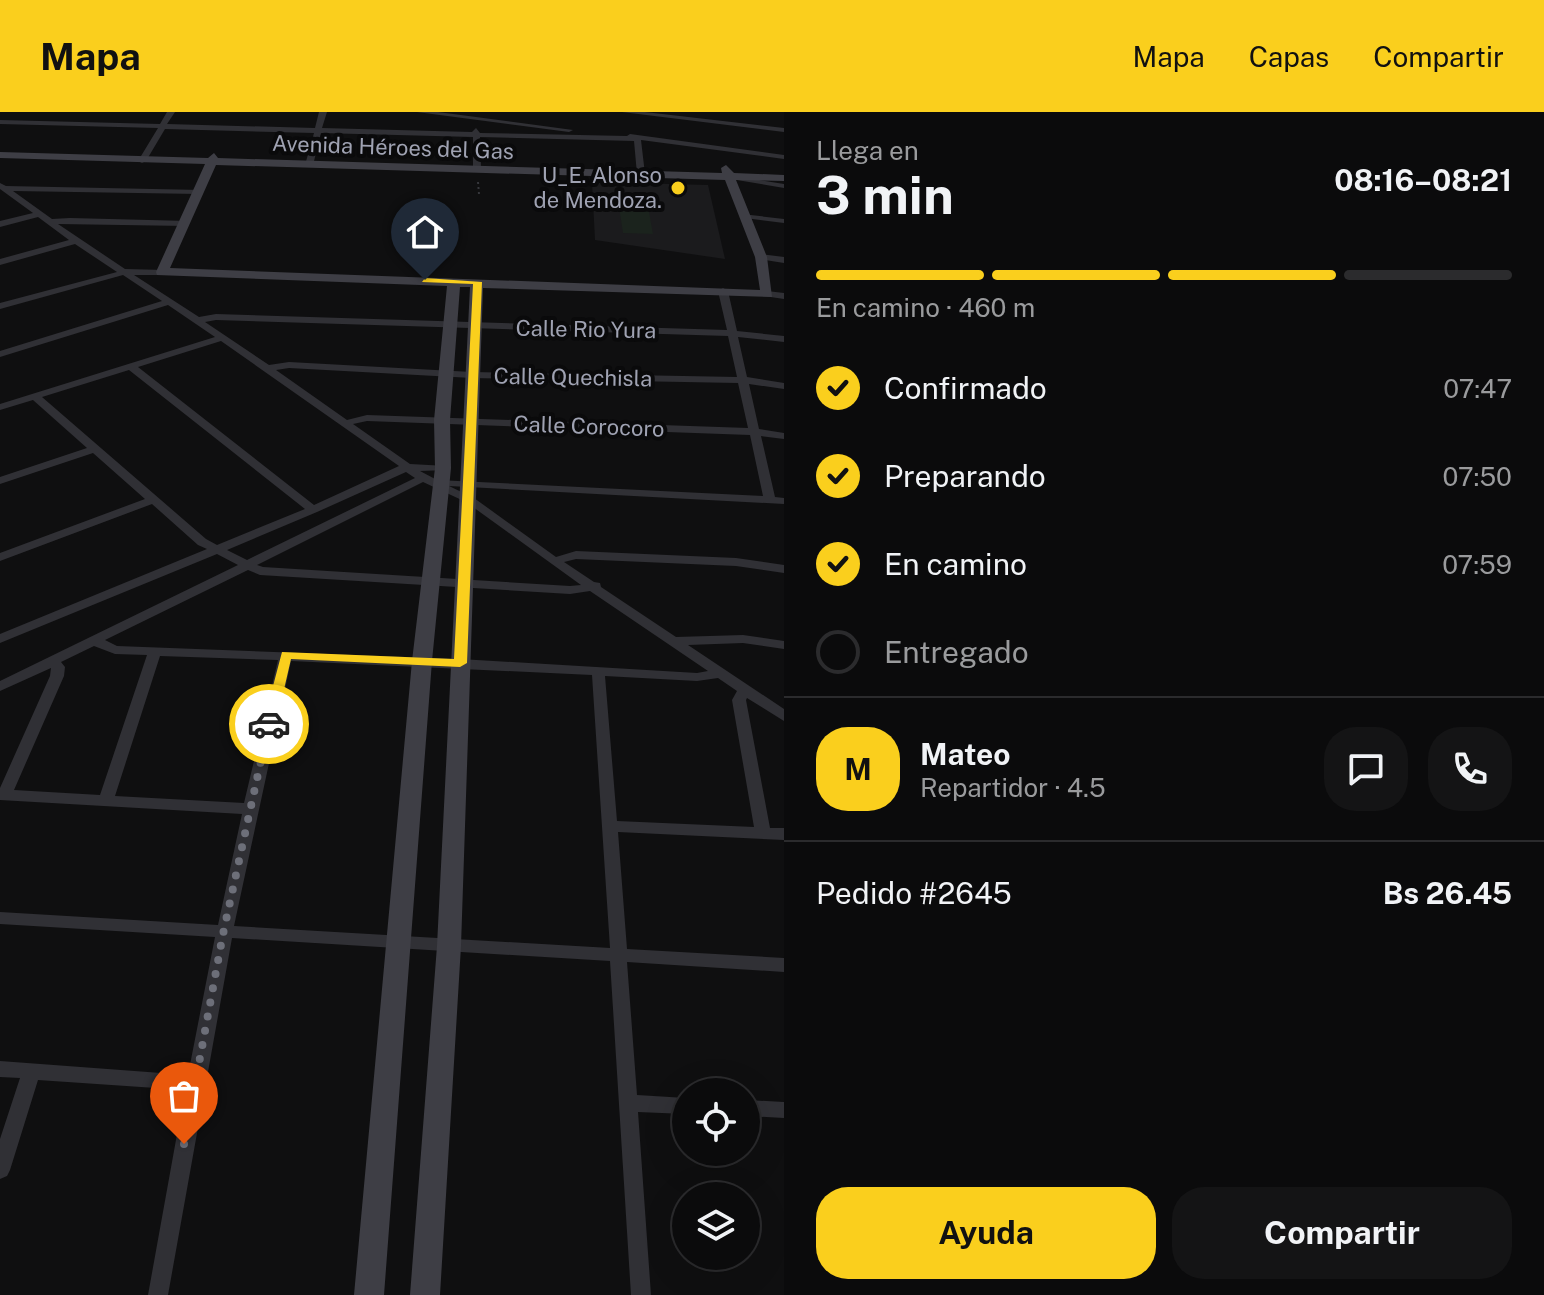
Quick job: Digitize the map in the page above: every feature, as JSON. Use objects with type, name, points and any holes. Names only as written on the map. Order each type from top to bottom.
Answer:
[{"type":"street","points":[[0,130],[3,122],[15,112]]},
{"type":"street","points":[[143,157],[171,112]]},
{"type":"street","points":[[310,161],[323,112]]},
{"type":"street","points":[[421,112],[784,157]]},
{"type":"street","points":[[626,112],[682,115],[784,130]]},
{"type":"street","points":[[661,140],[682,115]]},
{"type":"street","points":[[476,166],[477,119]]},
{"type":"street","points":[[3,122],[638,138]]},
{"type":"street","points":[[638,138],[640,169]]},
{"type":"street","name":"Avenida Héroes del Gas","points":[[0,148],[143,157]]},
{"type":"street","name":"Avenida Héroes del Gas","points":[[0,155],[640,169],[784,178]]},
{"type":"street","points":[[162,272],[212,159]]},
{"type":"street","name":"Avenida Héroes del Gas","points":[[728,173],[784,170]]},
{"type":"street","points":[[728,173],[784,186]]},
{"type":"street","points":[[728,173],[761,257],[767,294]]},
{"type":"street","points":[[2,186],[199,192]]},
{"type":"street","points":[[2,186],[76,241],[197,320],[407,467],[469,492],[554,561],[596,586],[784,716]]},
{"type":"street","points":[[0,224],[40,214]]},
{"type":"street","points":[[745,216],[784,221]]},
{"type":"street","points":[[52,222],[186,223]]},
{"type":"street","points":[[0,262],[76,241]]},
{"type":"street","points":[[761,257],[784,260]]},
{"type":"street","points":[[0,306],[125,272],[454,281],[784,296]]},
{"type":"street","points":[[369,1295],[454,281]]},
{"type":"street","points":[[425,1295],[449,946],[477,282]]},
{"type":"street","points":[[723,291],[757,432],[769,498]]},
{"type":"street","points":[[0,354],[170,302]]},
{"type":"street","name":"Calle Rio Yura","points":[[197,320],[216,317],[732,333],[784,339]]},
{"type":"street","points":[[0,407],[221,338]]},
{"type":"street","name":"Calle Quechisla","points":[[265,369],[289,365],[472,375],[744,380],[784,386]]},
{"type":"street","points":[[130,366],[313,510]]},
{"type":"street","points":[[34,396],[153,500],[214,549],[244,565],[272,573],[570,590],[596,586]]},
{"type":"street","name":"Calle Corocoro","points":[[346,423],[367,418],[442,420],[757,432],[784,436]]},
{"type":"street","points":[[0,481],[94,449]]},
{"type":"street","points":[[0,639],[313,510],[407,467],[437,479]]},
{"type":"street","points":[[0,687],[244,565],[437,479]]},
{"type":"street","points":[[469,492],[769,498],[784,501]]},
{"type":"street","points":[[0,557],[153,500]]},
{"type":"street","points":[[554,561],[576,555],[736,562],[784,569]]},
{"type":"street","points":[[677,641],[743,639],[784,645]]},
{"type":"street","points":[[95,641],[115,650],[422,661],[697,677],[721,673]]},
{"type":"street","points":[[106,801],[155,652]]},
{"type":"street","points":[[158,1295],[248,809],[286,655]]},
{"type":"street","points":[[53,662],[58,667],[57,676],[2,796],[248,809]]},
{"type":"street","points":[[598,671],[620,955],[641,1295]]},
{"type":"street","points":[[745,688],[739,700],[763,832]]},
{"type":"street","points":[[611,826],[784,834]]},
{"type":"street","points":[[0,918],[223,934],[784,965]]},
{"type":"street","points":[[0,1069],[195,1083]]},
{"type":"street","points":[[0,1170],[31,1071]]},
{"type":"street","points":[[627,1103],[672,1105]]},
{"type":"street","points":[[760,1109],[784,1110]]},
{"type":"shaded area","points":[[592,182],[708,185],[725,259],[595,240]]},
{"type":"shaded area","points":[[617,194],[646,195],[653,234],[623,233]]},
{"type":"way so far","points":[[184,1144],[248,809],[269,724]]},
{"type":"place","name":"U_E. Alonso de Mendoza.","points":[[678,188]]},
{"type":"route","points":[[269,724],[286,655],[460,663],[470,500],[473,327],[477,282],[425,280]]}]
